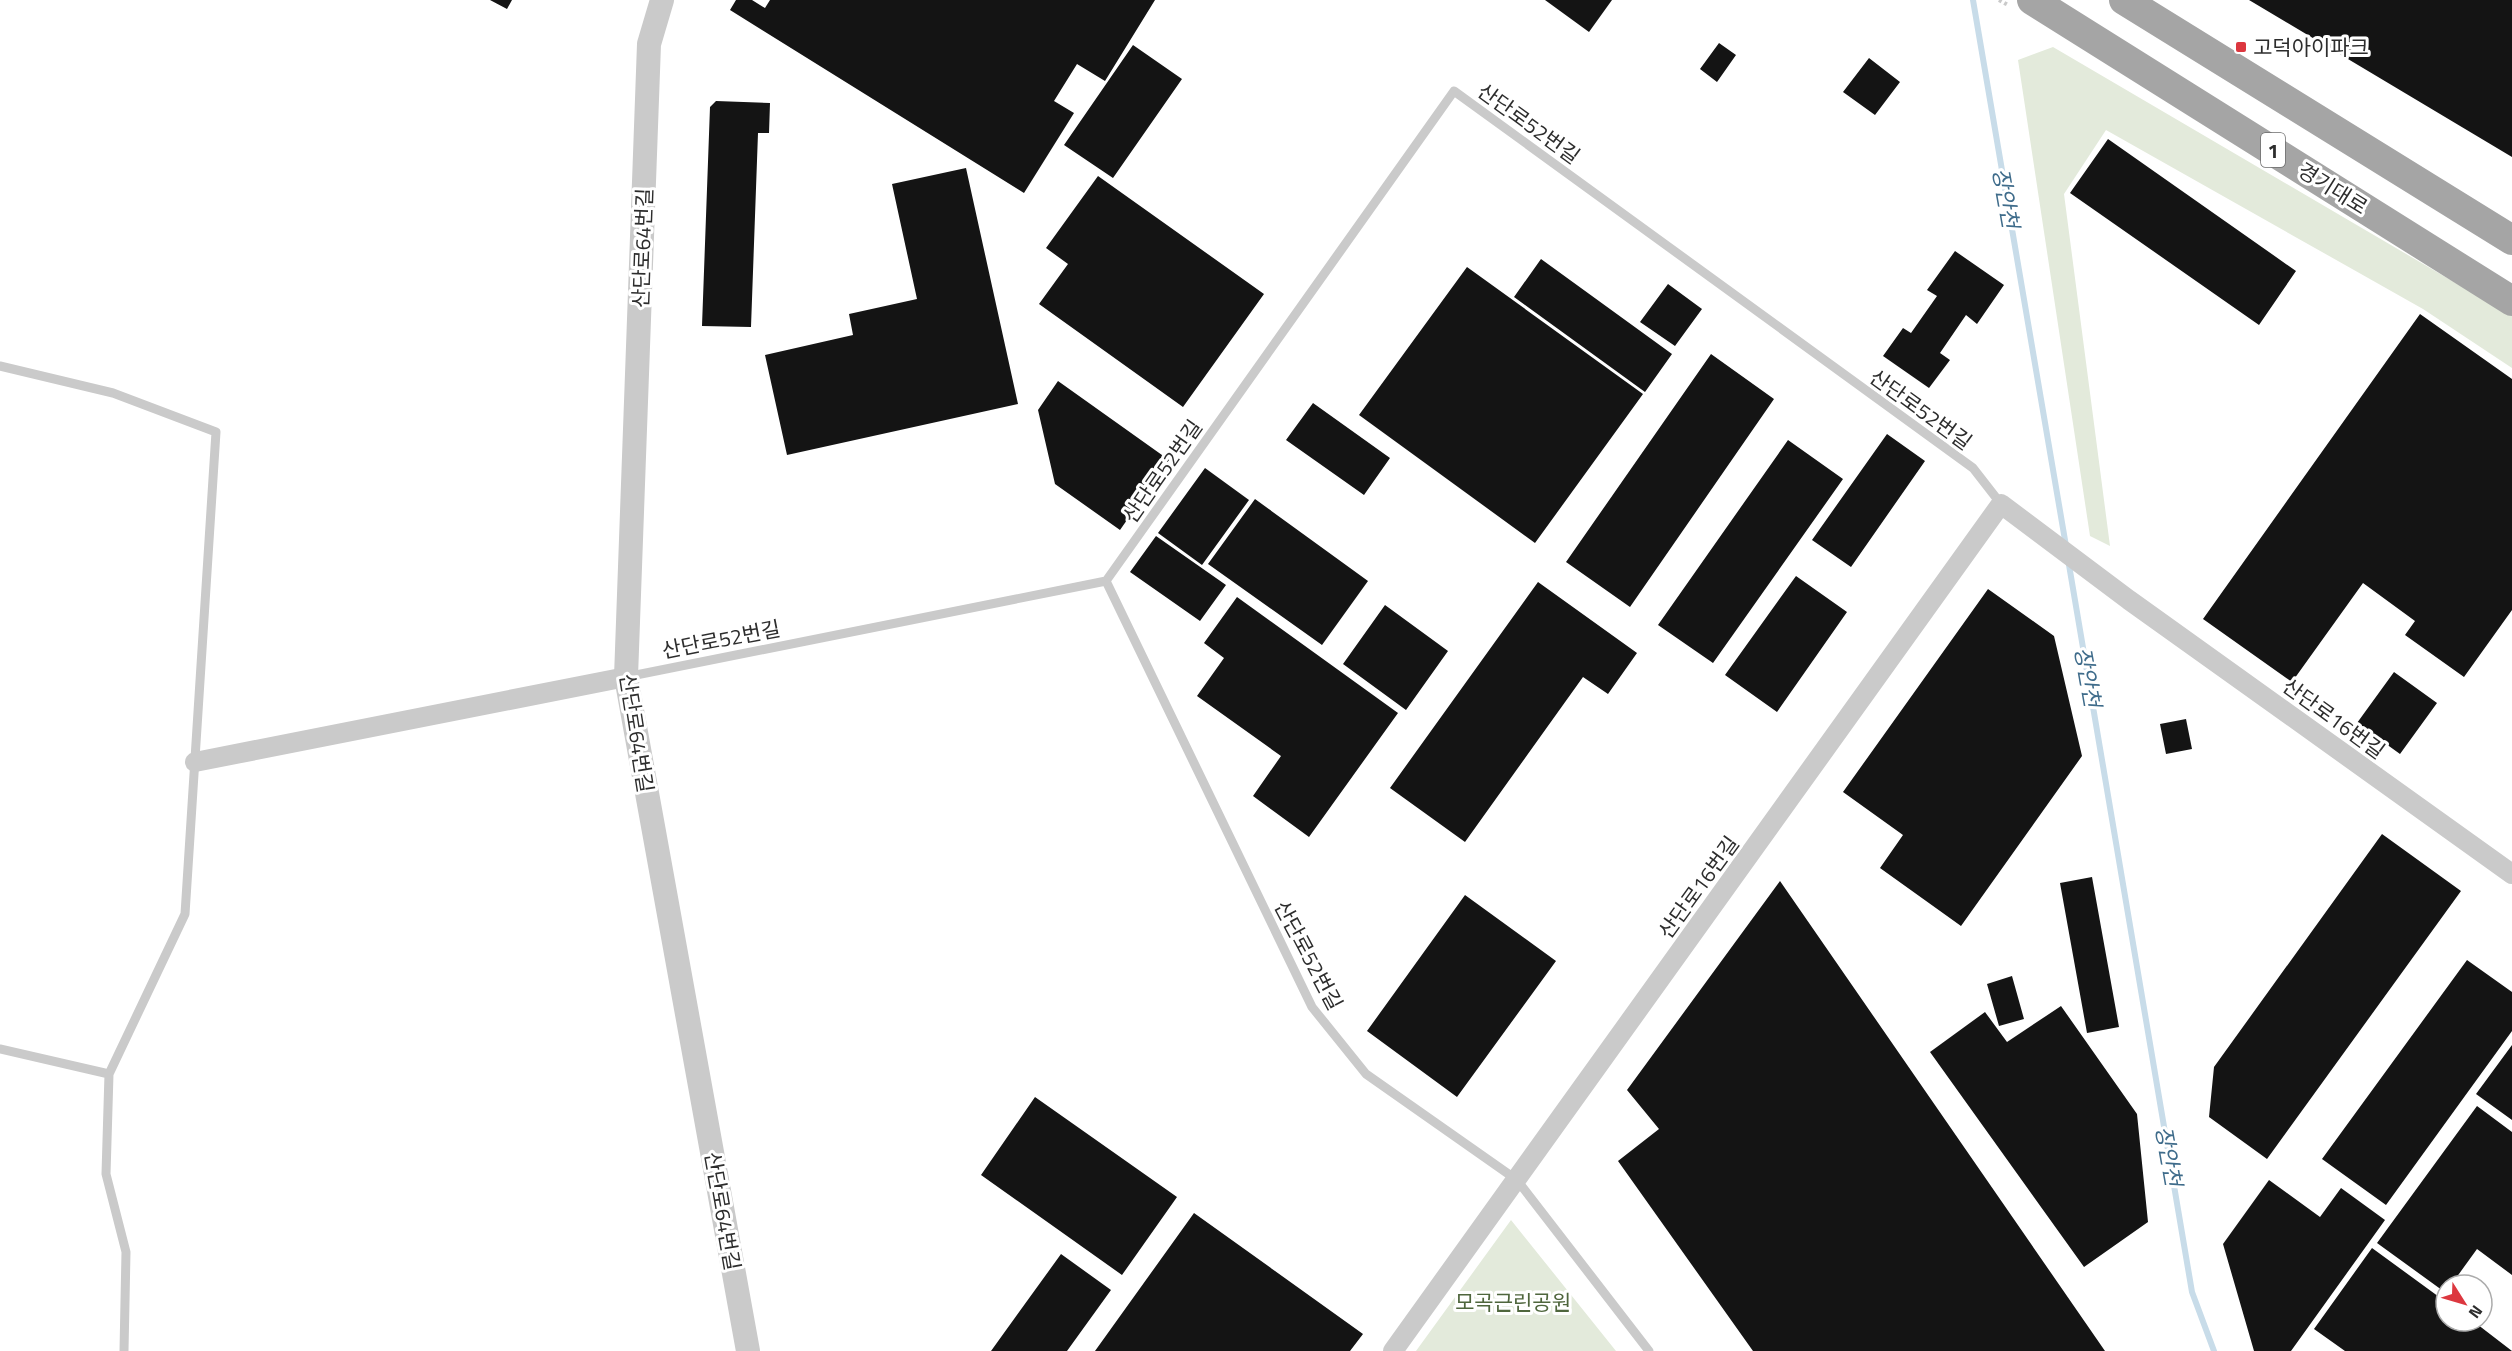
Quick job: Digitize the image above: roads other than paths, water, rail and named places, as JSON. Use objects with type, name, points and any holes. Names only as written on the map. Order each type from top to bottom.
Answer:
[{"type":"main road","name":"경기대로","points":[[2032,0],[2511,297]]},
{"type":"main road","name":"1","points":[[2124,0],[2510,236]]},
{"type":"street","name":"산단로64번길","points":[[662,0],[649,44],[626,676],[748,1351]]},
{"type":"street","name":"산단로16번길","points":[[1393,1351],[1518,1180],[2001,504],[2129,600],[2512,874]]},
{"type":"street","points":[[195,762],[626,676]]},
{"type":"lane","name":"산단로52번길","points":[[626,676],[1106,581],[1454,91],[1973,468],[2001,504]]},
{"type":"lane","points":[[0,366],[113,393],[216,432],[185,914],[109,1074],[106,1174],[126,1252],[124,1351]]},
{"type":"lane","name":"산단로52번길","points":[[1106,581],[1311,1007],[1366,1074],[1518,1180],[1649,1351]]},
{"type":"lane","points":[[0,1049],[109,1074]]},
{"type":"waterway","name":"장안천","points":[[1973,0],[2066,546]]},
{"type":"waterway","name":"장안천","points":[[2068,559],[2192,1292],[2214,1351]]},
{"type":"place","name":"고덕아이파크","points":[[2241,47]]},
{"type":"park label","name":"모곡근린공원","points":[[1513,1302]]}]
